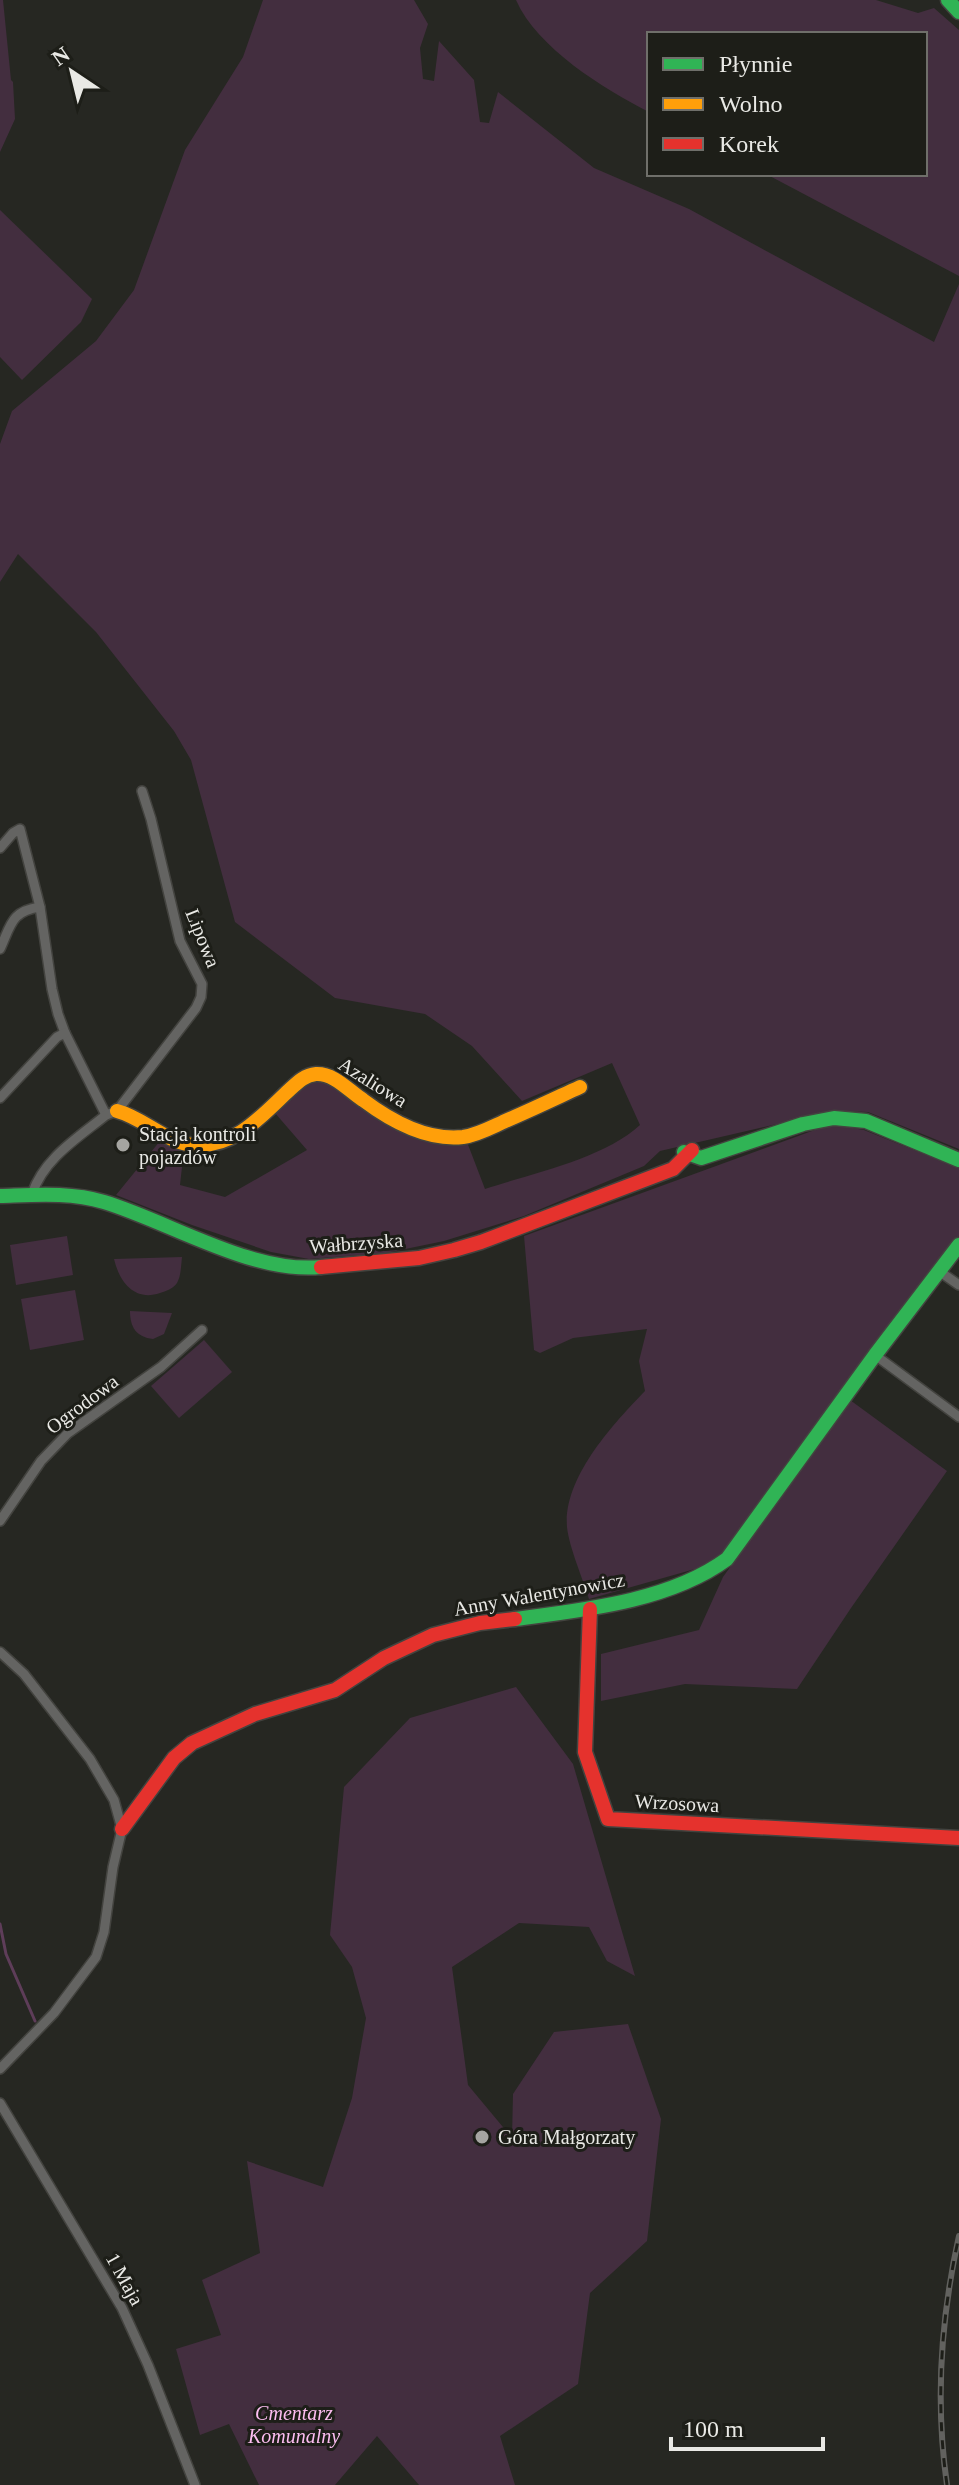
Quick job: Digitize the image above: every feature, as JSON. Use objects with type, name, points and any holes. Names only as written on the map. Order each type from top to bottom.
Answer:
[{"type":"street","points":[[948,0],[959,12]]},
{"type":"street","name":"Lipowa","points":[[32,1194],[37,1178],[48,1164],[112,1113],[196,1008],[201,997],[202,984],[180,941],[142,791]]},
{"type":"street","points":[[0,848],[20,829],[40,907],[52,989],[65,1033],[112,1113]]},
{"type":"street","points":[[0,949],[15,915],[40,907]]},
{"type":"street","points":[[0,1098],[57,1037],[65,1033]]},
{"type":"street","name":"Azaliowa","points":[[112,1113],[127,1113],[180,1142],[212,1144],[244,1132],[260,1121],[304,1077],[323,1074],[332,1077],[392,1119],[450,1138],[478,1134],[580,1087]]},
{"type":"street","name":"Wałbrzyska","points":[[0,1196],[59,1194],[101,1201],[244,1256],[274,1264],[315,1268],[374,1263],[454,1250],[665,1172],[688,1151],[706,1155],[803,1124],[834,1118],[866,1121],[959,1160]]},
{"type":"street","name":"Anny Walentynowicz","points":[[122,1829],[174,1758],[192,1743],[255,1714],[335,1690],[384,1658],[433,1635],[480,1623],[590,1609],[708,1573],[727,1559],[959,1245]]},
{"type":"street","points":[[939,1271],[959,1285]]},
{"type":"street","name":"Ogrodowa","points":[[0,1521],[41,1461],[68,1433],[161,1367],[202,1330]]},
{"type":"street","points":[[875,1355],[959,1417]]},
{"type":"street","name":"Wrzosowa","points":[[590,1609],[585,1752],[608,1819],[959,1838]]},
{"type":"street","points":[[0,1652],[24,1674],[90,1759],[114,1800],[122,1829],[104,1932],[96,1957],[54,2013],[0,2069]]},
{"type":"street","points":[[114,1800],[126,1807],[139,1804]]},
{"type":"street","name":"1 Maja","points":[[0,2103],[122,2308],[195,2485]]},
{"type":"green space","points":[[0,0],[3,0],[15,119],[0,152]]},
{"type":"green space","points":[[263,0],[414,0],[428,24],[420,48],[423,79],[434,81],[439,41],[474,80],[480,122],[489,123],[498,92],[594,168],[689,209],[934,342],[959,284],[959,1149],[868,1112],[833,1111],[660,1151],[644,1166],[524,1216],[444,1241],[386,1253],[309,1259],[271,1252],[116,1195],[160,1141],[184,1149],[180,1185],[225,1197],[307,1150],[275,1113],[308,1082],[320,1077],[381,1117],[467,1142],[485,1189],[587,1156],[625,1137],[640,1125],[612,1063],[522,1101],[472,1046],[425,1014],[335,998],[235,922],[191,760],[174,731],[96,632],[18,554],[0,582],[0,444],[12,411],[96,341],[134,290],[185,150],[243,57]]},
{"type":"green space","points":[[516,0],[876,0],[918,13],[934,8],[959,30],[959,276],[770,176],[927,176],[927,32],[647,32],[647,111],[612,92],[574,65],[539,35]]},
{"type":"green space","points":[[0,210],[92,299],[81,322],[22,380],[0,357]]},
{"type":"green space","points":[[831,1124],[864,1130],[959,1168],[959,1236],[722,1554],[702,1567],[589,1599],[568,1535],[568,1508],[581,1471],[592,1453],[645,1391],[639,1361],[647,1329],[573,1338],[540,1353],[534,1350],[524,1236]]},
{"type":"green space","points":[[67,1236],[73,1275],[16,1285],[10,1245]]},
{"type":"green space","points":[[182,1257],[175,1285],[167,1291],[151,1295],[143,1295],[129,1288],[114,1259]]},
{"type":"green space","points":[[75,1290],[84,1340],[30,1350],[21,1299]]},
{"type":"green space","points":[[130,1311],[172,1313],[164,1334],[153,1339],[135,1330]]},
{"type":"green space","points":[[204,1340],[232,1372],[179,1418],[151,1386]]},
{"type":"green space","points":[[850,1400],[947,1471],[797,1689],[685,1684],[601,1701],[601,1654],[699,1630],[723,1577]]},
{"type":"green space","name":"Cmentarz Komunalny","points":[[516,1687],[573,1764],[635,1976],[607,1961],[589,1927],[519,1923],[452,1967],[468,2085],[512,2138],[513,2094],[554,2032],[628,2024],[661,2119],[647,2241],[590,2293],[578,2384],[500,2436],[515,2485],[419,2485],[377,2436],[335,2485],[259,2485],[229,2424],[200,2435],[176,2349],[221,2335],[202,2280],[260,2253],[247,2161],[323,2187],[352,2098],[366,2018],[352,1967],[330,1935],[344,1787],[410,1718]]},
{"type":"waterway","points":[[0,1924],[6,1954],[35,2021]]},
{"type":"railway","points":[[947,2485],[941,2422],[942,2360],[948,2297],[959,2236]]},
{"type":"traffic: fast","points":[[948,0],[959,12]]},
{"type":"traffic: fast","points":[[684,1152],[701,1158],[803,1124],[834,1118],[866,1121],[959,1160]]},
{"type":"traffic: fast","points":[[0,1196],[52,1195],[91,1199],[239,1255],[267,1263],[321,1267]]},
{"type":"traffic: fast","points":[[515,1619],[597,1607],[653,1594],[680,1585],[727,1559],[959,1245]]},
{"type":"traffic: slow","points":[[117,1111],[174,1140],[208,1145],[245,1130],[303,1078],[323,1074],[410,1128],[436,1136],[463,1137],[580,1087]]},
{"type":"traffic: jam","points":[[321,1267],[419,1258],[481,1242],[673,1169],[692,1150]]},
{"type":"traffic: jam","points":[[590,1609],[585,1752],[608,1819],[959,1838]]},
{"type":"traffic: jam","points":[[122,1829],[174,1758],[192,1743],[255,1714],[335,1690],[384,1658],[433,1635],[480,1623],[515,1619]]},
{"type":"place","name":"Stacja kontroli pojazdów","points":[[123,1145]]},
{"type":"place","name":"Góra Małgorzaty","points":[[482,2137]]}]
